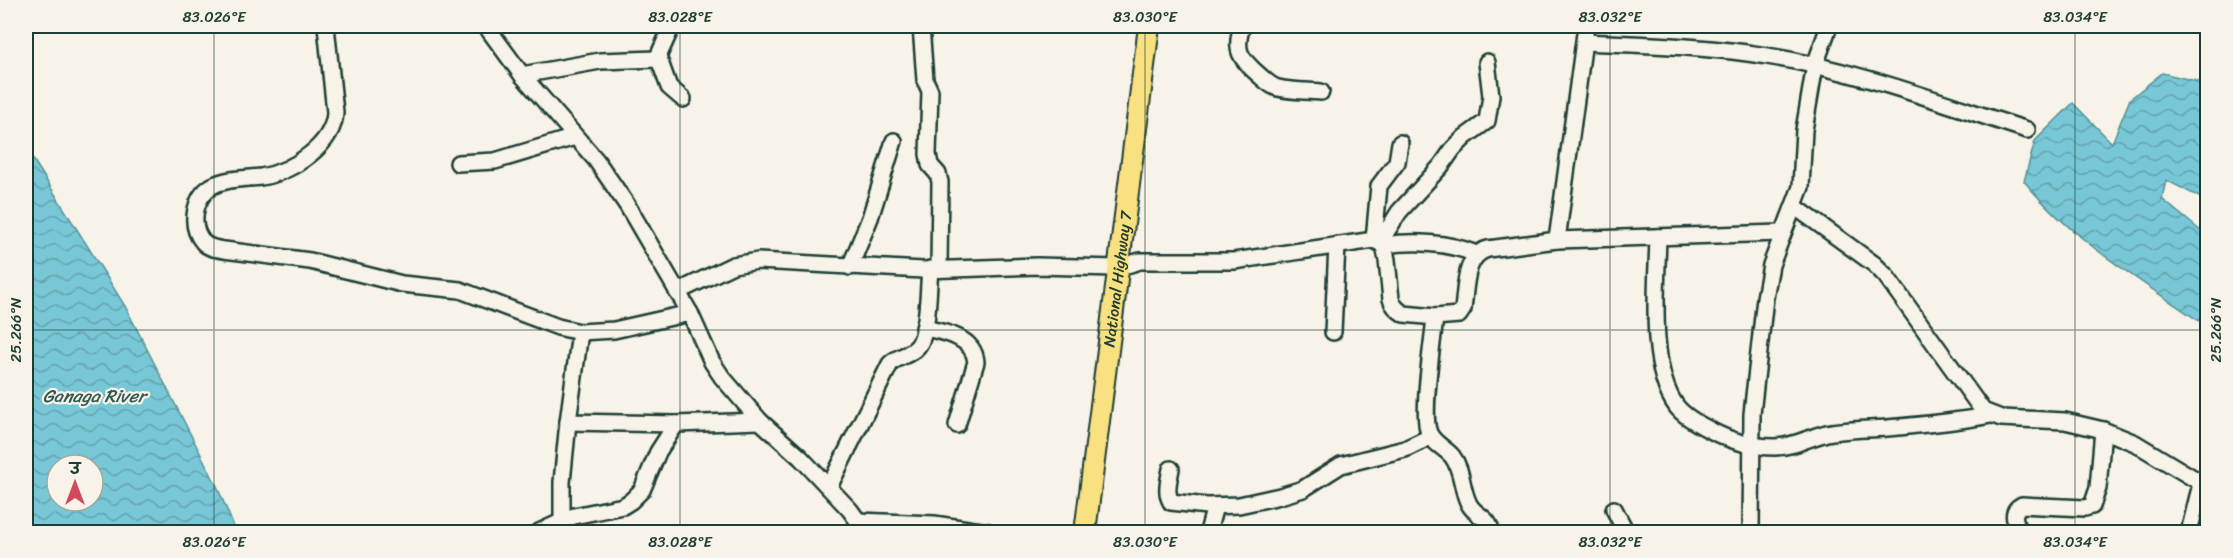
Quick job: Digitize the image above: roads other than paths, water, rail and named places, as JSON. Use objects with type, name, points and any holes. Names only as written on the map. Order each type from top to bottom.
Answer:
[{"type":"main road","name":"National Highway 7","points":[[1085,532],[1149,26]]},
{"type":"street","points":[[326,26],[335,111],[335,122],[330,133],[322,144],[305,158],[286,168],[264,176],[229,180],[213,185],[205,191],[194,210],[195,228],[203,243],[214,249],[310,261],[402,284],[460,290],[548,324],[580,332],[614,330],[690,313]]},
{"type":"street","points":[[486,26],[522,75],[596,160],[627,205],[690,313],[712,362],[722,377],[760,421],[829,488],[860,527],[934,524],[988,532]]},
{"type":"street","points":[[657,58],[672,26]]},
{"type":"street","points":[[829,488],[890,364],[896,358],[912,352],[920,345],[924,328],[934,269],[940,182],[938,174],[930,165],[928,154],[930,91],[925,80],[921,26]]},
{"type":"street","points":[[1242,26],[1238,40],[1239,52],[1244,61],[1269,84],[1279,88],[1321,92]]},
{"type":"street","points":[[1557,240],[1586,26]]},
{"type":"street","points":[[1751,532],[1752,414],[1765,298],[1771,265],[1781,233],[1801,187],[1804,130],[1815,65],[1829,26]]},
{"type":"street","points":[[1585,42],[1674,46],[1754,54],[1815,65],[2027,130]]},
{"type":"street","points":[[522,75],[600,61],[657,58]]},
{"type":"street","points":[[657,58],[669,87],[684,99]]},
{"type":"street","points":[[1379,242],[1403,207],[1453,149],[1487,121],[1491,96],[1487,62]]},
{"type":"street","points":[[458,163],[495,161],[575,136]]},
{"type":"street","points":[[850,267],[870,218],[894,141]]},
{"type":"street","points":[[1400,143],[1397,162],[1379,186],[1379,242],[1393,305],[1404,314],[1435,317],[1459,315],[1463,309],[1469,270],[1476,254]]},
{"type":"street","points":[[1794,206],[1874,264],[1886,276],[1983,411],[2001,418],[2065,421],[2103,430],[2135,443],[2204,485],[2189,532]]},
{"type":"street","points":[[677,292],[744,262],[934,269],[1037,266],[1117,268],[1140,261],[1233,261],[1337,245],[1379,242],[1451,247],[1476,254],[1488,249],[1557,240],[1781,233]]},
{"type":"street","points":[[1658,237],[1658,346],[1671,395],[1677,407],[1693,421],[1734,441],[1775,447],[1793,445],[1834,431],[1917,425],[1990,415]]},
{"type":"street","points":[[1333,332],[1337,245]]},
{"type":"street","points":[[1435,317],[1426,422],[1430,437],[1455,461],[1468,502],[1472,509],[1486,519],[1491,532]]},
{"type":"street","points":[[924,328],[946,332],[958,338],[971,346],[975,354],[976,362],[957,425]]},
{"type":"street","points":[[562,521],[562,482],[580,332]]},
{"type":"street","points":[[568,422],[676,424],[760,421]]},
{"type":"street","points":[[539,532],[574,516],[623,506],[631,501],[642,490],[658,452],[676,424]]},
{"type":"street","points":[[2019,532],[2014,512],[2022,505],[2085,508],[2092,506],[2098,488],[2103,430]]},
{"type":"street","points":[[1171,469],[1168,497],[1171,502],[1215,506],[1239,505],[1303,489],[1341,465],[1397,451],[1430,437]]},
{"type":"street","points":[[1208,532],[1215,506]]},
{"type":"street","points":[[1614,509],[1626,532]]},
{"type":"water","points":[[2162,73],[2200,82],[2207,79],[2207,201],[2166,180],[2162,199],[2207,236],[2207,306],[2199,321],[2129,274],[2084,240],[2024,181],[2035,141],[2073,103],[2112,143],[2130,99]]},
{"type":"water","name":"Ganaga River","points":[[26,148],[125,306],[217,486],[236,532],[26,532]]}]
